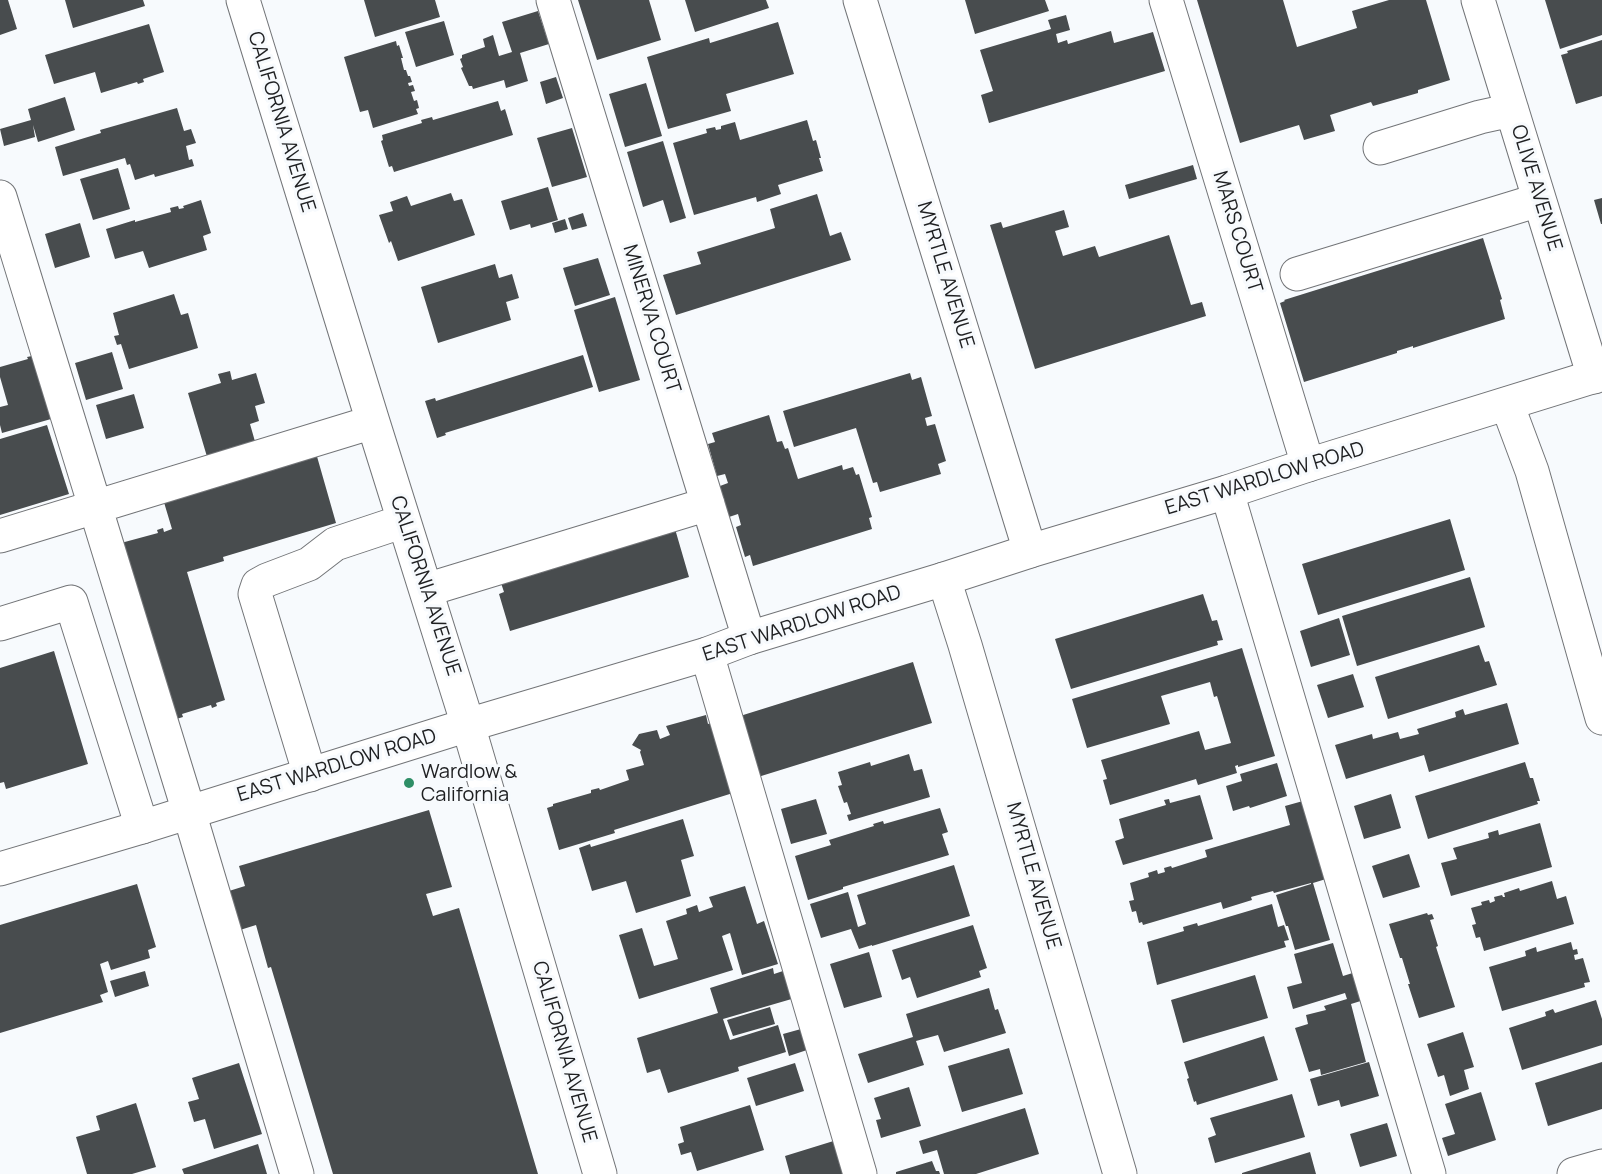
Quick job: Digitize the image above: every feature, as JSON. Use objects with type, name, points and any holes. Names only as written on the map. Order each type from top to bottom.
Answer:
[{"type":"street","name":"CALIFORNIA AVENUE","points":[[243,0],[468,725],[600,1174]]},
{"type":"street","name":"MINERVA COURT","points":[[553,0],[749,638]]},
{"type":"street","name":"MYRTLE AVENUE","points":[[860,0],[1030,551]]},
{"type":"street","name":"MARS COURT","points":[[1166,0],[1308,465]]},
{"type":"street","name":"OLIVE AVENUE","points":[[1478,0],[1539,200],[1598,375]]},
{"type":"street","points":[[1380,148],[1480,117],[1512,110]]},
{"type":"street","points":[[0,197],[189,812],[297,1174]]},
{"type":"street","points":[[1297,274],[1539,200]]},
{"type":"street","name":"EAST WARDLOW ROAD","points":[[0,869],[707,654],[749,638],[1227,492],[1598,375]]},
{"type":"street","points":[[1507,404],[1532,471],[1602,718]]},
{"type":"street","points":[[0,536],[373,422]]},
{"type":"street","points":[[1227,492],[1429,1174]]},
{"type":"street","points":[[426,590],[708,504]]},
{"type":"street","points":[[310,775],[255,594],[258,585],[309,564],[335,544],[404,521]]},
{"type":"street","name":"MYRTLE AVENUE","points":[[944,579],[969,657],[1120,1174]]},
{"type":"street","points":[[0,624],[72,602],[142,827]]},
{"type":"street","points":[[707,654],[860,1174]]},
{"type":"street","points":[[1574,1174],[1602,1166]]},
{"type":"building","points":[[0,0],[8,0],[17,29],[0,35]]},
{"type":"building","points":[[65,0],[143,0],[145,6],[73,28]]},
{"type":"building","points":[[364,0],[435,0],[440,17],[375,37]]},
{"type":"building","points":[[578,0],[649,0],[661,40],[597,60]]},
{"type":"building","points":[[685,0],[766,0],[769,8],[695,32]]},
{"type":"building","points":[[965,0],[1045,0],[1049,11],[975,34]]},
{"type":"building","points":[[1197,0],[1283,0],[1297,47],[1357,28],[1352,11],[1389,0],[1426,0],[1450,80],[1418,90],[1418,93],[1373,106],[1371,102],[1330,115],[1335,131],[1304,140],[1299,125],[1240,143]]},
{"type":"building","points":[[1545,0],[1602,0],[1602,35],[1560,49]]},
{"type":"building","points":[[538,11],[549,44],[520,53],[528,81],[506,88],[504,80],[473,89],[469,86],[461,68],[463,67],[460,59],[462,55],[485,47],[483,39],[493,35],[499,56],[512,52],[502,22]]},
{"type":"building","points":[[1066,15],[1070,30],[1056,34],[1058,43],[1067,40],[1068,44],[1111,31],[1114,43],[1153,32],[1165,71],[989,123],[981,95],[993,91],[980,50],[1051,29],[1048,20]]},
{"type":"building","points":[[444,21],[454,55],[416,67],[405,32]]},
{"type":"building","points":[[778,22],[794,74],[726,94],[731,111],[668,129],[647,57],[709,38],[710,43]]},
{"type":"building","points":[[149,24],[164,72],[143,79],[144,82],[138,84],[137,82],[101,93],[95,72],[54,84],[45,55]]},
{"type":"building","points":[[1602,40],[1602,96],[1576,104],[1561,55]]},
{"type":"building","points":[[396,41],[403,58],[401,58],[404,70],[412,82],[408,83],[409,86],[413,85],[415,91],[411,92],[414,101],[417,100],[418,114],[373,128],[368,110],[360,112],[344,57]]},
{"type":"building","points":[[556,77],[563,98],[546,104],[540,82]]},
{"type":"building","points":[[646,83],[662,136],[625,147],[609,94]]},
{"type":"building","points":[[65,97],[75,130],[38,142],[33,125],[35,137],[4,146],[0,129],[31,120],[28,109]]},
{"type":"building","points":[[498,101],[501,111],[505,109],[513,135],[394,172],[392,166],[389,167],[381,141],[383,140],[382,135],[422,123],[421,120],[432,117],[433,120]]},
{"type":"building","points":[[177,108],[184,131],[191,129],[196,143],[186,146],[189,160],[192,159],[194,166],[135,180],[130,164],[127,165],[125,158],[63,176],[55,147],[101,133],[100,130]]},
{"type":"building","points":[[807,120],[813,141],[816,140],[823,171],[778,185],[781,194],[757,202],[756,197],[694,215],[673,143],[707,133],[706,129],[715,127],[716,130],[721,129],[721,126],[735,122],[740,140]]},
{"type":"building","points":[[572,128],[587,177],[552,187],[537,138]]},
{"type":"building","points":[[663,141],[686,218],[670,223],[663,200],[643,207],[627,152]]},
{"type":"building","points":[[1193,165],[1197,179],[1129,199],[1125,185]]},
{"type":"building","points":[[118,168],[130,209],[93,220],[80,179]]},
{"type":"building","points":[[548,187],[558,220],[531,228],[530,224],[510,230],[501,201]]},
{"type":"building","points":[[451,193],[454,201],[462,199],[475,235],[398,261],[379,215],[393,211],[390,202],[407,196],[411,206]]},
{"type":"building","points":[[817,194],[830,236],[841,232],[851,260],[676,315],[663,275],[701,264],[697,252],[775,228],[770,209]]},
{"type":"building","points":[[1602,198],[1602,224],[1601,224],[1594,200]]},
{"type":"building","points":[[201,200],[211,233],[203,236],[207,250],[149,268],[143,251],[115,259],[106,229],[171,212],[170,208],[178,206],[179,209],[184,208],[183,206]]},
{"type":"building","points":[[1064,210],[1069,227],[1055,231],[1063,256],[1095,246],[1099,257],[1169,235],[1191,305],[1202,302],[1206,316],[1035,369],[990,225],[1001,222],[1003,228]]},
{"type":"building","points":[[583,213],[587,226],[572,230],[568,218]]},
{"type":"building","points":[[565,219],[568,229],[555,233],[552,223]]},
{"type":"building","points":[[80,223],[90,257],[55,268],[45,234]]},
{"type":"building","points":[[1483,238],[1502,299],[1500,300],[1505,319],[1304,382],[1280,303]]},
{"type":"building","points":[[598,258],[610,295],[575,306],[563,268]]},
{"type":"building","points":[[495,264],[499,278],[512,274],[519,298],[506,302],[511,320],[438,343],[421,287]]},
{"type":"building","points":[[174,294],[181,315],[188,313],[198,348],[129,369],[121,344],[117,345],[114,336],[119,335],[113,313]]},
{"type":"building","points":[[615,297],[640,380],[599,392],[574,310]]},
{"type":"building","points":[[112,352],[123,389],[86,400],[75,363]]},
{"type":"building","points":[[583,355],[593,387],[445,433],[446,435],[437,438],[425,401],[435,398],[436,401]]},
{"type":"building","points":[[32,356],[51,419],[2,433],[0,407],[8,405],[0,377],[0,367]]},
{"type":"building","points":[[230,371],[232,380],[256,373],[265,403],[255,406],[259,421],[250,424],[256,445],[208,460],[188,393],[221,383],[218,374]]},
{"type":"building","points":[[910,373],[912,380],[921,377],[932,416],[925,418],[927,426],[935,424],[946,461],[938,464],[941,474],[880,492],[877,482],[873,483],[856,428],[794,447],[783,411]]},
{"type":"building","points":[[134,394],[144,428],[106,439],[96,405]]},
{"type":"building","points":[[769,415],[777,442],[782,441],[785,449],[788,448],[798,479],[842,465],[843,470],[853,467],[856,475],[859,474],[872,517],[869,518],[872,529],[753,566],[750,555],[745,557],[736,527],[741,525],[738,514],[729,517],[720,486],[728,483],[725,474],[717,476],[708,444],[715,442],[712,433]]},
{"type":"building","points":[[47,425],[69,494],[0,515],[0,439]]},
{"type":"building","points":[[316,453],[336,523],[223,557],[224,561],[187,572],[225,700],[216,703],[217,706],[212,708],[211,705],[182,714],[183,717],[173,720],[121,543],[158,533],[157,530],[163,528],[164,532],[172,529],[163,499]]},
{"type":"building","points":[[1450,519],[1465,570],[1318,615],[1302,564]]},
{"type":"building","points":[[673,522],[689,577],[510,631],[499,594],[504,592],[499,577]]},
{"type":"building","points":[[1470,577],[1485,627],[1357,666],[1342,616]]},
{"type":"building","points":[[1203,594],[1212,621],[1217,620],[1223,640],[1217,641],[1218,645],[1071,689],[1055,639]]},
{"type":"building","points":[[1339,618],[1350,655],[1311,667],[1300,631]]},
{"type":"building","points":[[1479,645],[1485,662],[1489,661],[1497,685],[1388,719],[1375,677]]},
{"type":"building","points":[[1242,648],[1275,756],[1235,766],[1237,773],[1198,785],[1196,779],[1110,805],[1103,780],[1107,779],[1101,760],[1199,731],[1205,750],[1231,743],[1217,696],[1214,697],[1210,682],[1161,696],[1170,724],[1087,748],[1072,699]]},
{"type":"building","points":[[54,651],[88,764],[6,789],[4,782],[0,783],[0,668]]},
{"type":"building","points":[[913,662],[932,723],[758,777],[740,716]]},
{"type":"building","points":[[1353,674],[1364,707],[1328,718],[1317,685]]},
{"type":"building","points":[[1507,703],[1519,744],[1429,772],[1424,755],[1346,779],[1335,745],[1372,734],[1373,739],[1398,732],[1400,739],[1419,734],[1417,729],[1456,717],[1455,712],[1463,709],[1465,715]]},
{"type":"building","points":[[706,715],[708,724],[711,723],[733,793],[614,830],[615,833],[559,850],[547,808],[553,804],[591,793],[591,790],[599,788],[600,790],[629,780],[626,770],[644,765],[641,750],[632,745],[639,734],[657,730],[660,739],[670,735],[666,726]]},
{"type":"building","points":[[909,754],[914,771],[922,769],[930,797],[849,821],[847,815],[851,814],[838,786],[842,785],[838,772],[870,762],[871,766]]},
{"type":"building","points":[[1525,762],[1530,778],[1533,778],[1540,801],[1537,801],[1538,804],[1428,839],[1415,796]]},
{"type":"building","points":[[1277,763],[1287,796],[1233,811],[1226,786],[1242,781],[1240,774]]},
{"type":"building","points":[[1391,794],[1401,828],[1364,839],[1354,806]]},
{"type":"building","points":[[1200,795],[1213,839],[1123,865],[1115,841],[1124,838],[1119,819],[1166,805],[1164,800],[1169,799],[1170,803]]},
{"type":"building","points":[[816,799],[827,834],[791,844],[781,809]]},
{"type":"building","points":[[1303,801],[1326,879],[1313,883],[1330,940],[1295,950],[1288,926],[1286,926],[1276,895],[1311,883],[1251,897],[1252,900],[1223,909],[1221,902],[1143,925],[1142,922],[1139,923],[1136,911],[1132,912],[1129,901],[1134,900],[1130,883],[1149,877],[1148,873],[1157,870],[1158,874],[1165,872],[1164,868],[1171,866],[1172,868],[1207,857],[1205,850],[1290,825],[1285,806]]},
{"type":"building","points":[[940,808],[948,832],[942,834],[949,855],[808,900],[795,856],[831,845],[829,840],[874,826],[873,824],[883,821],[884,824]]},
{"type":"building","points":[[429,810],[452,887],[426,894],[433,916],[459,908],[538,1174],[333,1174],[271,967],[268,968],[256,925],[240,930],[229,891],[245,886],[239,866]]},
{"type":"building","points":[[683,819],[694,856],[681,860],[691,896],[636,913],[626,881],[592,891],[579,848],[590,844],[591,847]]},
{"type":"building","points":[[1540,823],[1552,867],[1451,896],[1441,863],[1457,859],[1453,848],[1489,838],[1488,833],[1498,830],[1499,835]]},
{"type":"building","points":[[1409,854],[1420,887],[1383,898],[1372,866]]},
{"type":"building","points":[[954,865],[970,916],[859,949],[851,929],[821,938],[810,904],[848,892],[858,927],[866,924],[857,895]]},
{"type":"building","points":[[1552,881],[1557,899],[1566,896],[1574,924],[1484,951],[1480,937],[1476,938],[1472,925],[1476,924],[1471,908],[1482,905],[1481,902],[1495,901],[1494,897],[1502,895],[1505,897],[1504,893],[1519,888],[1520,891]]},
{"type":"building","points":[[137,884],[156,947],[148,950],[150,958],[111,970],[108,961],[100,964],[108,992],[100,995],[103,1002],[0,1033],[0,925]]},
{"type":"building","points":[[745,886],[757,924],[764,921],[778,964],[742,975],[730,933],[722,936],[733,970],[639,999],[619,935],[642,928],[654,966],[678,959],[666,921],[687,914],[686,909],[697,905],[699,912],[713,907],[709,897]]},
{"type":"building","points":[[1272,904],[1278,927],[1284,925],[1289,940],[1284,941],[1286,947],[1157,985],[1147,942],[1184,931],[1183,927],[1197,923],[1198,926]]},
{"type":"building","points":[[1427,913],[1432,914],[1434,919],[1430,920],[1438,946],[1436,947],[1455,1007],[1419,1018],[1402,958],[1400,958],[1389,924]]},
{"type":"building","points":[[973,925],[987,968],[979,971],[981,977],[917,998],[910,977],[902,980],[892,950]]},
{"type":"building","points":[[1571,942],[1573,950],[1577,949],[1578,954],[1574,955],[1575,960],[1583,958],[1590,982],[1584,983],[1585,987],[1502,1011],[1489,967],[1526,956],[1525,951],[1536,947],[1537,952]]},
{"type":"building","points":[[1333,943],[1343,976],[1359,971],[1367,999],[1351,1004],[1366,1062],[1321,1075],[1320,1069],[1309,1072],[1295,1028],[1308,1024],[1306,1015],[1326,1010],[1324,1006],[1347,999],[1345,993],[1293,1009],[1287,987],[1302,983],[1294,954]]},
{"type":"building","points":[[869,952],[882,997],[844,1008],[830,964]]},
{"type":"building","points":[[773,968],[774,974],[786,970],[795,998],[723,1019],[730,1040],[778,1025],[786,1052],[738,1067],[739,1071],[668,1093],[660,1069],[647,1073],[637,1038],[718,1013],[710,988]]},
{"type":"building","points":[[145,971],[149,986],[115,997],[110,981]]},
{"type":"building","points":[[1255,975],[1268,1018],[1183,1043],[1171,1000]]},
{"type":"building","points":[[989,988],[995,1010],[998,1009],[1006,1033],[944,1052],[938,1035],[916,1041],[924,1065],[868,1083],[858,1054],[913,1037],[906,1014]]},
{"type":"building","points":[[1596,1000],[1602,1019],[1602,1045],[1522,1070],[1509,1028],[1546,1016],[1545,1012],[1553,1009],[1555,1013]]},
{"type":"building","points":[[770,1007],[775,1024],[733,1036],[727,1020]]},
{"type":"building","points":[[801,1029],[807,1050],[789,1056],[783,1034]]},
{"type":"building","points":[[1463,1032],[1474,1067],[1464,1070],[1469,1089],[1450,1096],[1444,1075],[1438,1077],[1427,1044]]},
{"type":"building","points":[[1264,1036],[1278,1080],[1197,1105],[1196,1101],[1194,1102],[1184,1062]]},
{"type":"building","points":[[1009,1048],[1023,1094],[962,1112],[948,1066]]},
{"type":"building","points":[[1369,1062],[1379,1096],[1341,1107],[1339,1100],[1318,1106],[1310,1079]]},
{"type":"building","points":[[1602,1062],[1602,1109],[1548,1126],[1535,1083]]},
{"type":"building","points":[[239,1063],[262,1134],[214,1149],[205,1119],[194,1122],[188,1102],[199,1099],[192,1078]]},
{"type":"building","points":[[795,1063],[804,1091],[756,1106],[747,1078]]},
{"type":"building","points":[[909,1087],[921,1126],[881,1138],[876,1120],[881,1119],[874,1098]]},
{"type":"building","points":[[1481,1092],[1496,1140],[1448,1156],[1442,1138],[1455,1134],[1445,1104]]},
{"type":"building","points":[[1292,1094],[1305,1137],[1215,1163],[1208,1138],[1216,1135],[1210,1118]]},
{"type":"building","points":[[136,1103],[156,1167],[132,1174],[87,1174],[76,1137],[100,1130],[96,1116]]},
{"type":"building","points":[[750,1105],[764,1150],[697,1171],[691,1152],[681,1155],[678,1144],[684,1142],[680,1127]]},
{"type":"building","points":[[1025,1108],[1039,1154],[976,1174],[944,1174],[937,1150],[923,1154],[919,1141]]},
{"type":"building","points":[[1387,1123],[1397,1156],[1360,1167],[1350,1134]]},
{"type":"building","points":[[840,1139],[851,1174],[790,1174],[785,1156]]},
{"type":"building","points":[[258,1144],[267,1174],[184,1174],[182,1169]]},
{"type":"building","points":[[1310,1152],[1316,1174],[1242,1174],[1242,1173]]},
{"type":"building","points":[[932,1161],[936,1171],[940,1174],[896,1174],[896,1172]]},
{"type":"place","name":"Wardlow & California","points":[[409,783]]}]
